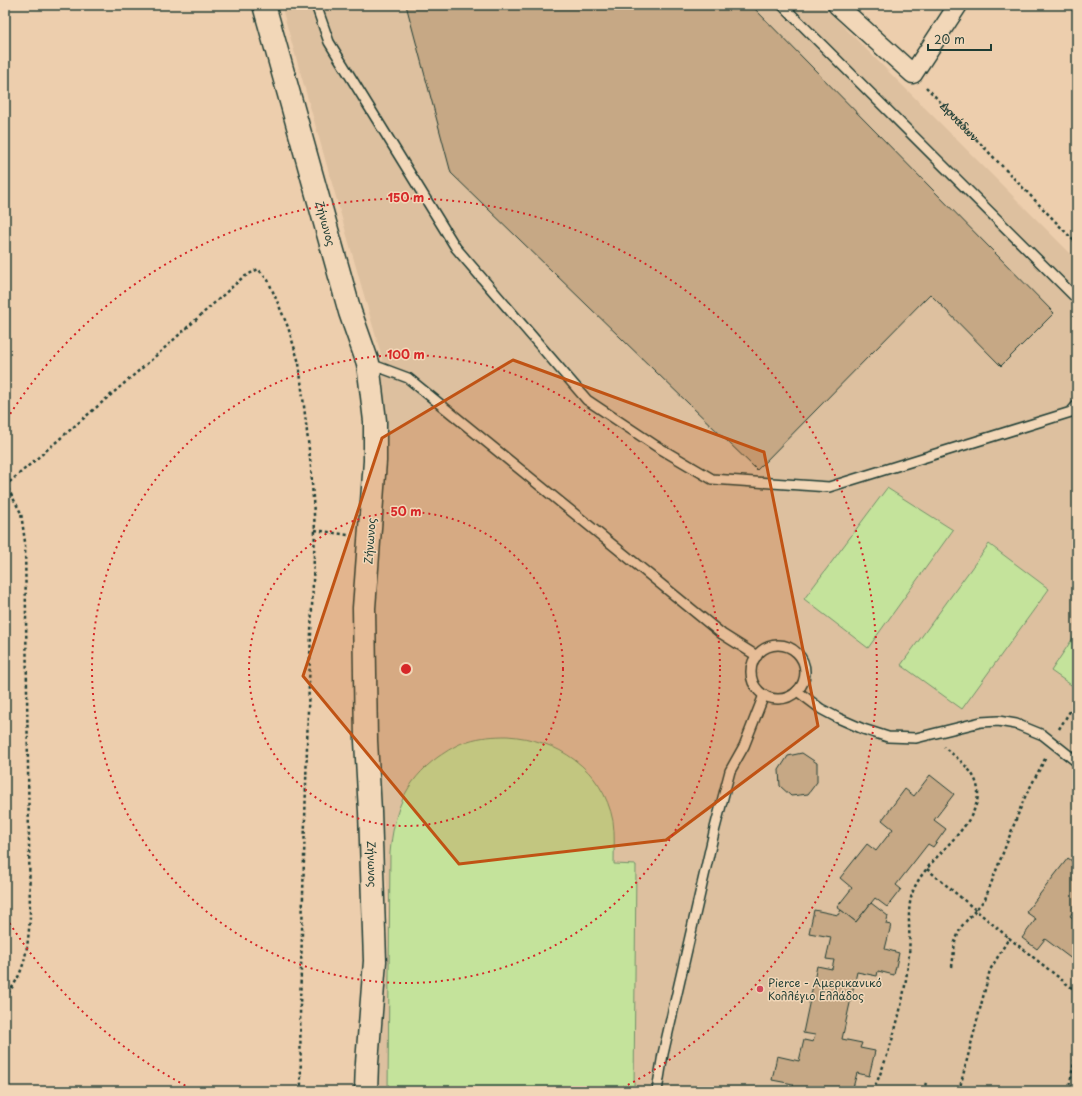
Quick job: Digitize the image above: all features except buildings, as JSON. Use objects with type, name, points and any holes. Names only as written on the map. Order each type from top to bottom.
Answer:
[{"type":"street","name":"Ζήνωνος","points":[[264,5],[350,312],[368,363],[375,422],[375,461],[364,608],[366,734],[376,960],[367,1062],[366,1091]]},
{"type":"street","points":[[837,5],[913,74],[958,5]]},
{"type":"lane","points":[[316,5],[329,42],[456,248],[587,400],[656,446],[712,479],[829,487],[1071,412],[1077,405]]},
{"type":"lane","points":[[782,5],[1077,298]]},
{"type":"lane","points":[[368,363],[408,378],[419,386],[722,634],[757,656]]},
{"type":"lane","points":[[775,645],[788,647],[796,651],[802,658],[805,666],[805,675],[802,684],[797,691],[790,696],[781,699],[764,695],[758,689],[753,682],[751,673],[752,664],[763,650],[775,645]]},
{"type":"lane","points":[[797,691],[821,709],[863,729],[888,737],[916,738],[981,722],[998,721],[1016,724],[1043,735],[1077,762]]},
{"type":"lane","points":[[657,1091],[663,1054],[715,828],[730,771],[744,746],[764,695]]},
{"type":"path","name":"Δρυάδων","points":[[913,74],[1077,244]]},
{"type":"path","points":[[5,996],[19,976],[27,952],[30,916],[25,542],[21,513],[5,484],[149,362],[242,278],[258,270],[268,280],[288,327],[298,364],[311,467],[316,530],[308,710],[300,1006],[301,1091]]},
{"type":"path","points":[[316,530],[370,539]]},
{"type":"path","points":[[952,967],[955,942],[961,927],[985,899],[1024,799],[1060,728],[1077,700]]},
{"type":"path","points":[[873,1091],[894,1034],[903,995],[909,953],[908,913],[912,893],[919,878],[966,824],[974,809],[978,794],[974,778],[965,764],[930,735]]},
{"type":"path","points":[[927,869],[1077,992]]},
{"type":"path","points":[[959,1091],[990,970],[1010,938]]},
{"type":"path","points":[[1069,1091],[1077,1048]]},
{"type":"path","points":[[923,1091],[926,1083]]},
{"type":"highlighted area","points":[[513,360],[764,452],[818,726],[666,840],[459,864],[303,676],[382,438]]},
{"type":"shaded area","points":[[281,5],[822,5],[1077,260],[1077,1091],[377,1091],[388,967],[388,899],[378,770],[374,687],[377,566],[387,463],[382,358]]},
{"type":"green space","points":[[887,488],[953,530],[868,648],[804,599]]},
{"type":"green space","points":[[989,544],[1049,589],[962,709],[901,665]]},
{"type":"green space","points":[[1077,632],[1077,689],[1051,671]]},
{"type":"green space","points":[[507,736],[526,738],[543,743],[575,760],[588,772],[599,786],[608,803],[613,821],[614,864],[636,865],[634,1091],[388,1091],[390,853],[394,824],[398,811],[409,788],[417,777],[438,757],[464,742],[487,737]]},
{"type":"place","name":"Pierce - Αμερικανικό Κολλέγιο Ελλάδος","points":[[760,989]]}]
